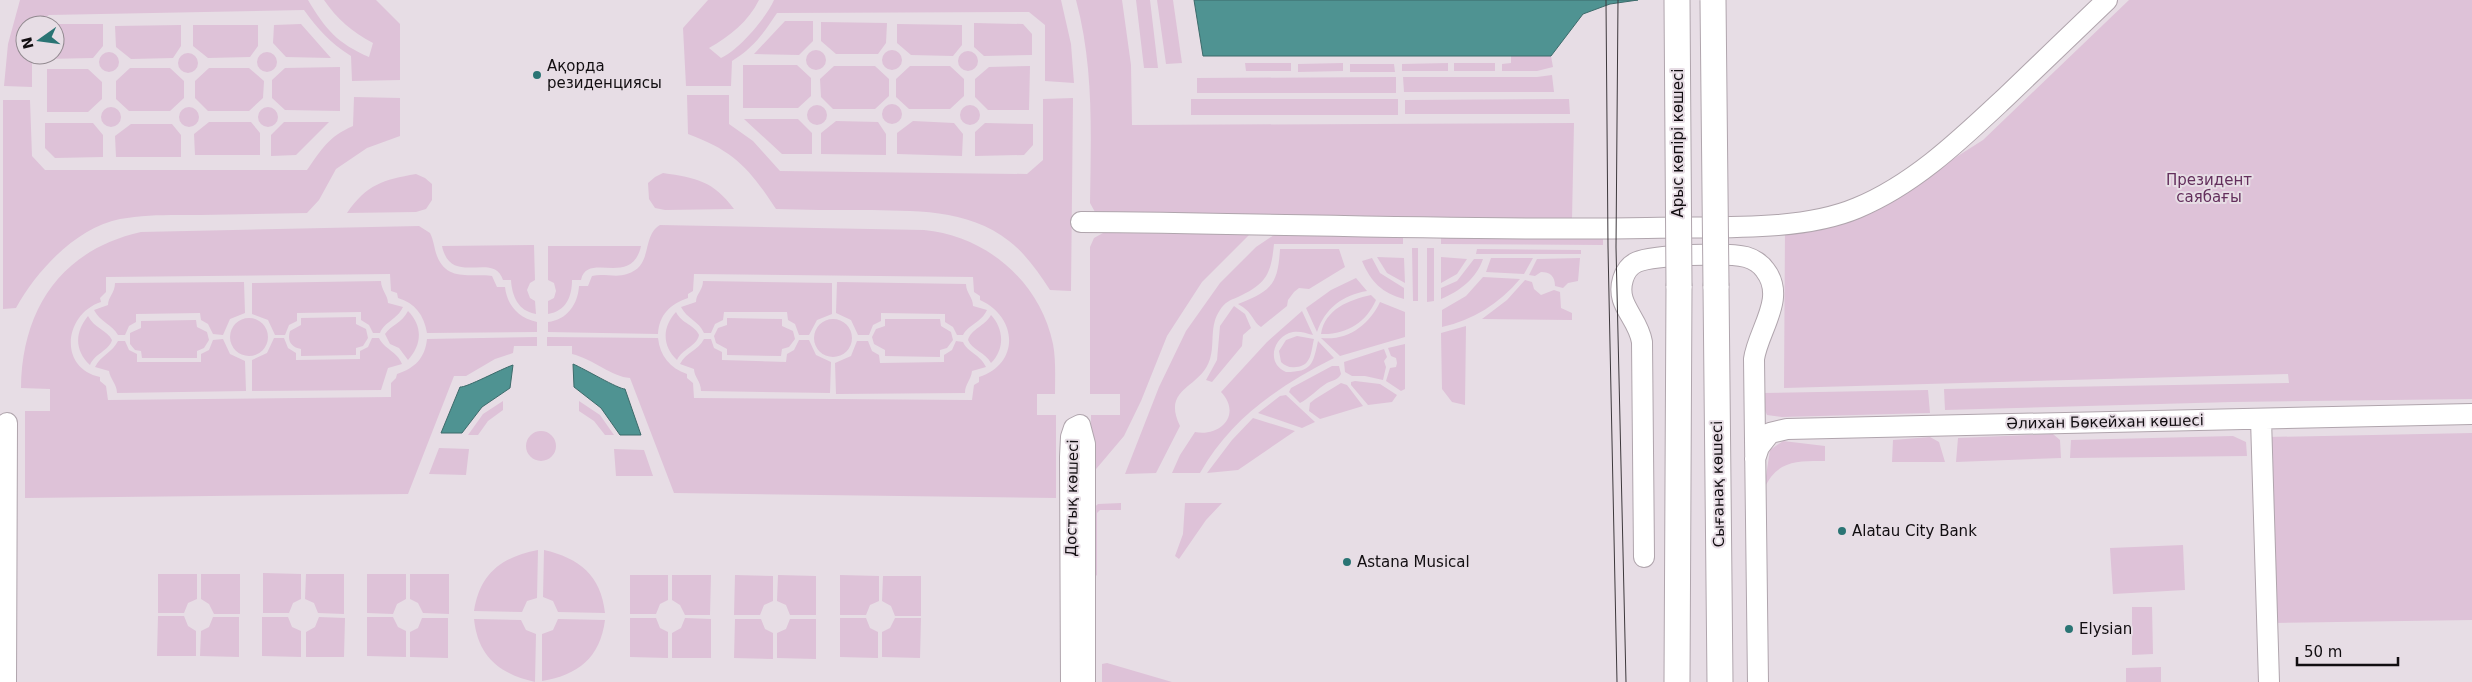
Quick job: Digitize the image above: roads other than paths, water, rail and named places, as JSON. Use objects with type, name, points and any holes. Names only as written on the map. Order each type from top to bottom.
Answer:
[{"type":"main road","name":"Арыс көпірі көшесі","points":[[1677,0],[1679,286],[1677,682]]},
{"type":"main road","name":"Сығанақ көшесі","points":[[1713,0],[1720,682]]},
{"type":"street","points":[[1081,222],[1628,228],[1756,226],[1799,222],[1830,216],[1854,210],[1880,197],[1937,158],[1971,130],[2107,0]]},
{"type":"street","points":[[1644,556],[1642,342],[1637,322],[1624,304],[1621,287],[1623,278],[1628,268],[1635,263],[1664,257],[1748,257],[1765,269],[1770,278],[1774,299],[1771,311],[1756,344],[1754,359],[1758,682]]},
{"type":"street","name":"Әлихан Бөкейхан көшесі","points":[[1755,460],[1764,438],[1778,430],[2472,414]]},
{"type":"street","points":[[2261,419],[2269,682]]},
{"type":"street","points":[[6,682],[3,495],[7,423]]},
{"type":"street","name":"Достық көшесі","points":[[1071,682],[1070,457],[1071,437],[1074,428],[1080,425],[1085,444],[1085,682]]},
{"type":"water","points":[[1194,0],[1638,0],[1610,4],[1583,14],[1551,56],[1203,56]]},
{"type":"water","points":[[573,364],[625,389],[641,435],[620,435],[601,408],[574,387]]},
{"type":"water","points":[[513,365],[510,388],[482,407],[462,433],[441,433],[460,387],[469,385]]},
{"type":"tram line","points":[[1606,0],[1608,247],[1617,682]]},
{"type":"tram line","points":[[1618,0],[1616,247],[1626,682]]},
{"type":"place","name":"Ақорда резиденциясы","points":[[537,75]]},
{"type":"place","name":"Alatau City Bank","points":[[1842,531]]},
{"type":"place","name":"Astana Musical","points":[[1347,562]]},
{"type":"place","name":"Elysian","points":[[2069,629]]},
{"type":"park label","name":"Президент саябағы","points":[[2209,188]]}]
